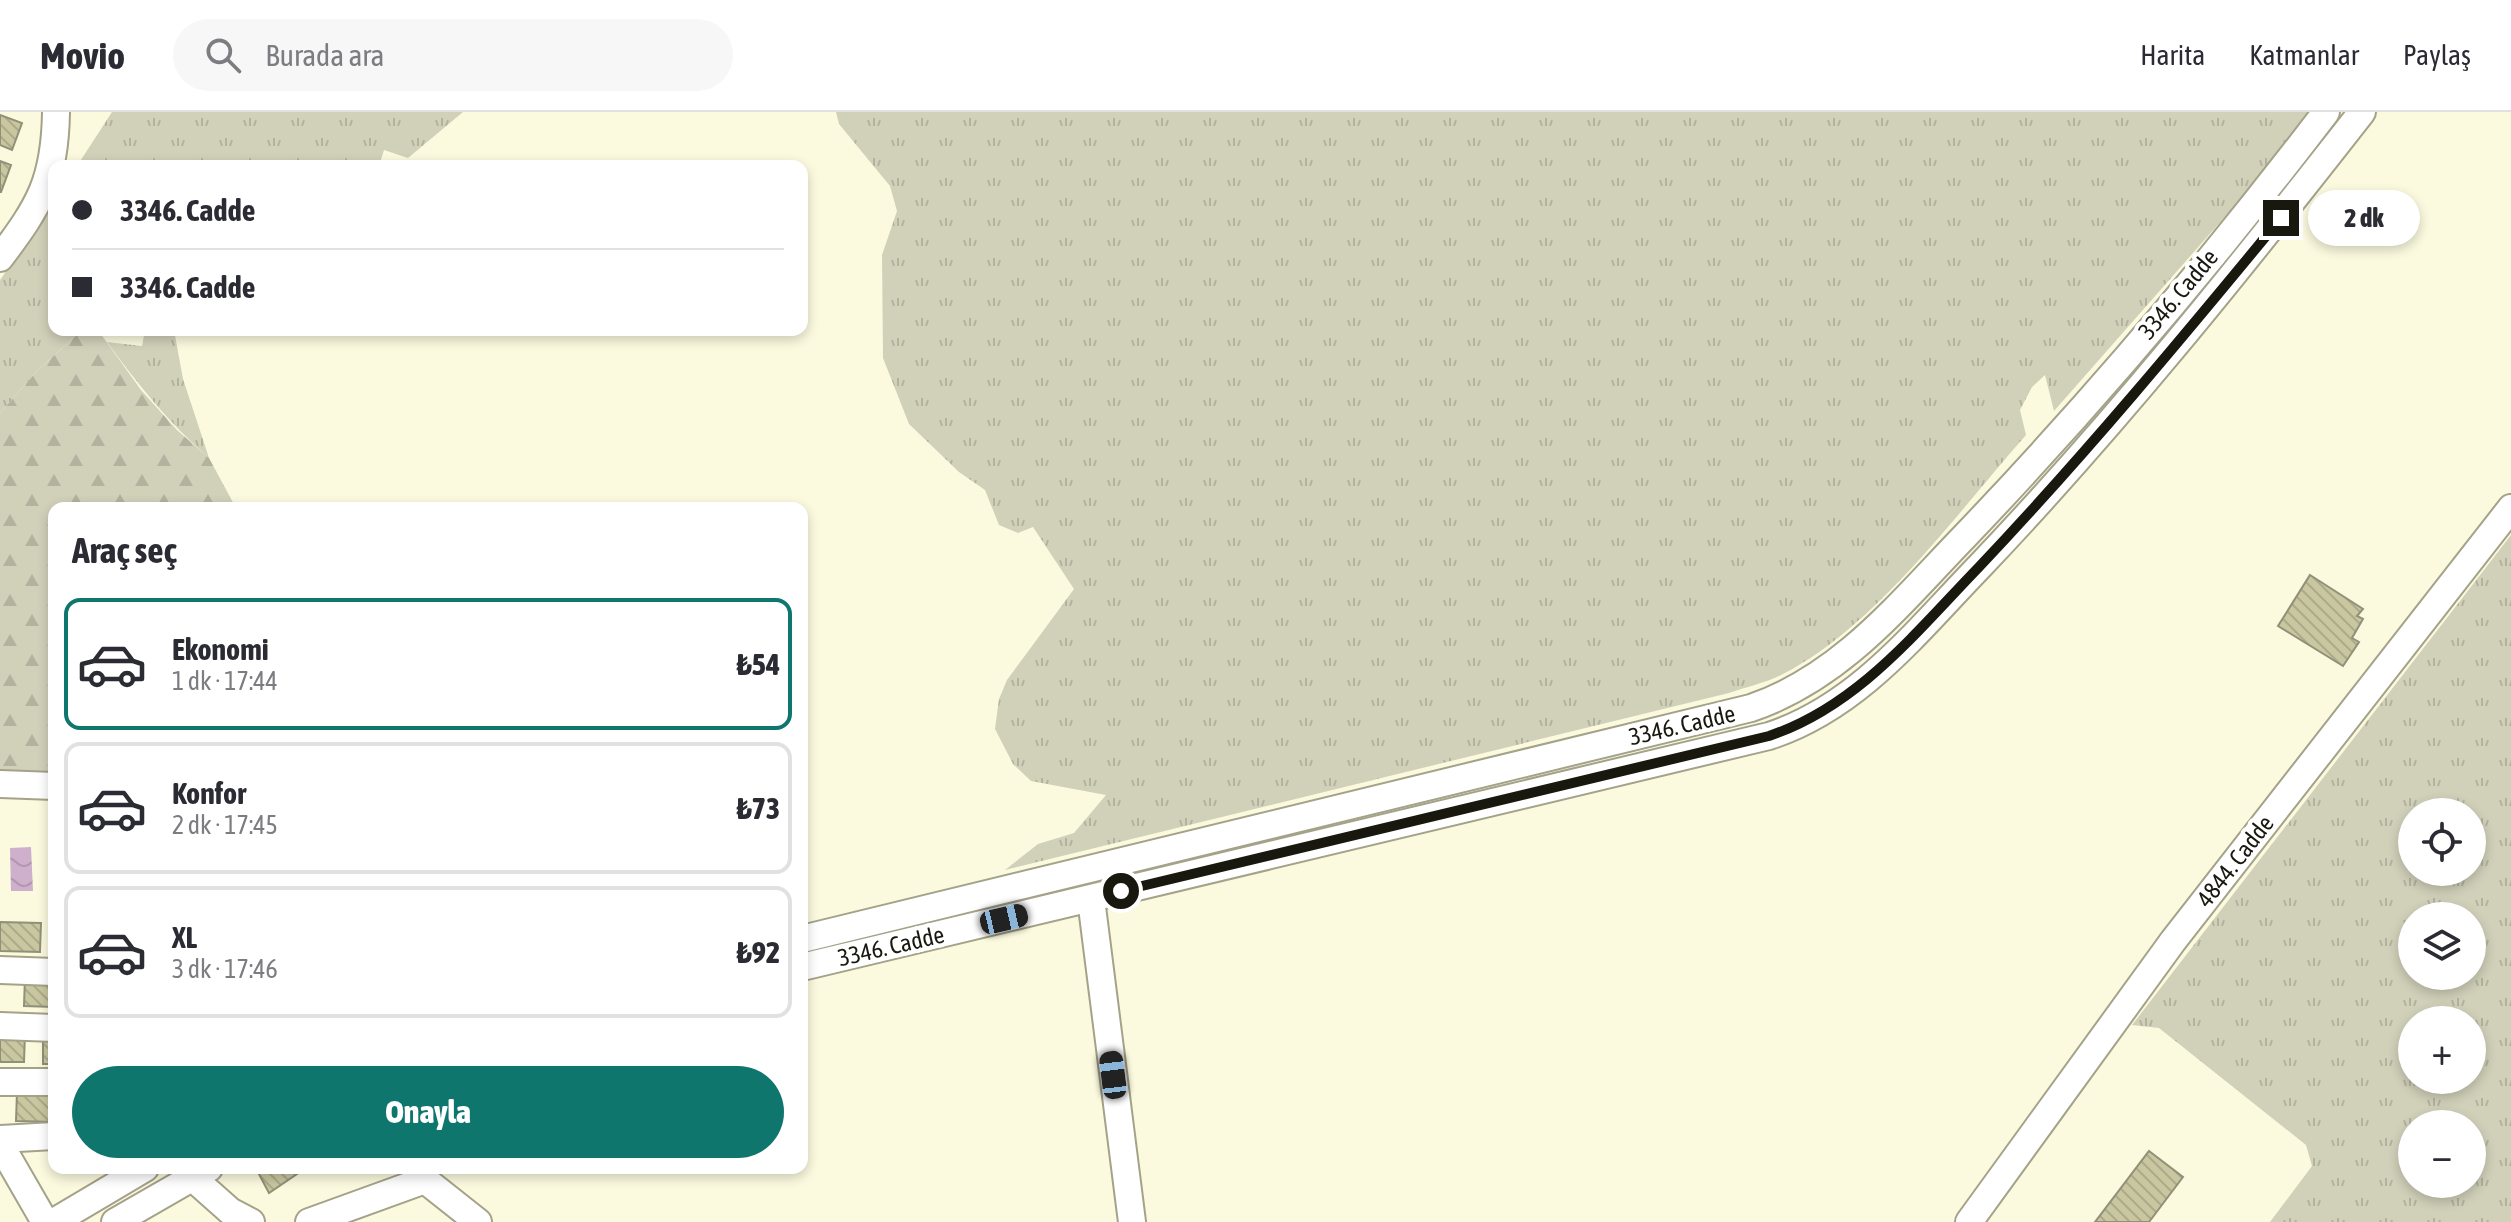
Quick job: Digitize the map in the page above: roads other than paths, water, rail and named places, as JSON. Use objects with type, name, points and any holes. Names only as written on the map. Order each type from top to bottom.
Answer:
[{"type":"street","points":[[51,160],[56,112]]},
{"type":"street","name":"3346. Cadde","points":[[808,938],[1751,708],[1809,683],[1857,647],[2049,448],[2259,201],[2326,112]]},
{"type":"street","name":"3346. Cadde","points":[[808,966],[1769,736],[1815,717],[1884,666],[2065,477],[2281,218],[2362,112]]},
{"type":"street","points":[[0,258],[30,218],[48,182]]},
{"type":"street","name":"4844. Cadde","points":[[1969,1222],[2173,941],[2511,508]]},
{"type":"street","points":[[0,784],[48,786]]},
{"type":"street","points":[[1091,899],[1132,1222]]},
{"type":"street","points":[[0,970],[48,972]]},
{"type":"street","points":[[0,1026],[48,1028]]},
{"type":"street","points":[[0,1082],[48,1082]]},
{"type":"street","points":[[45,1222],[2,1153],[48,1138]]},
{"type":"street","points":[[54,1222],[135,1174]]},
{"type":"street","points":[[115,1222],[199,1174]]},
{"type":"street","points":[[202,1174],[230,1211],[251,1222]]},
{"type":"street","points":[[309,1222],[425,1180],[478,1222]]},
{"type":"street","points":[[39,1222],[45,1222]]},
{"type":"water","points":[[31,847],[33,891],[11,891],[10,848]]}]
